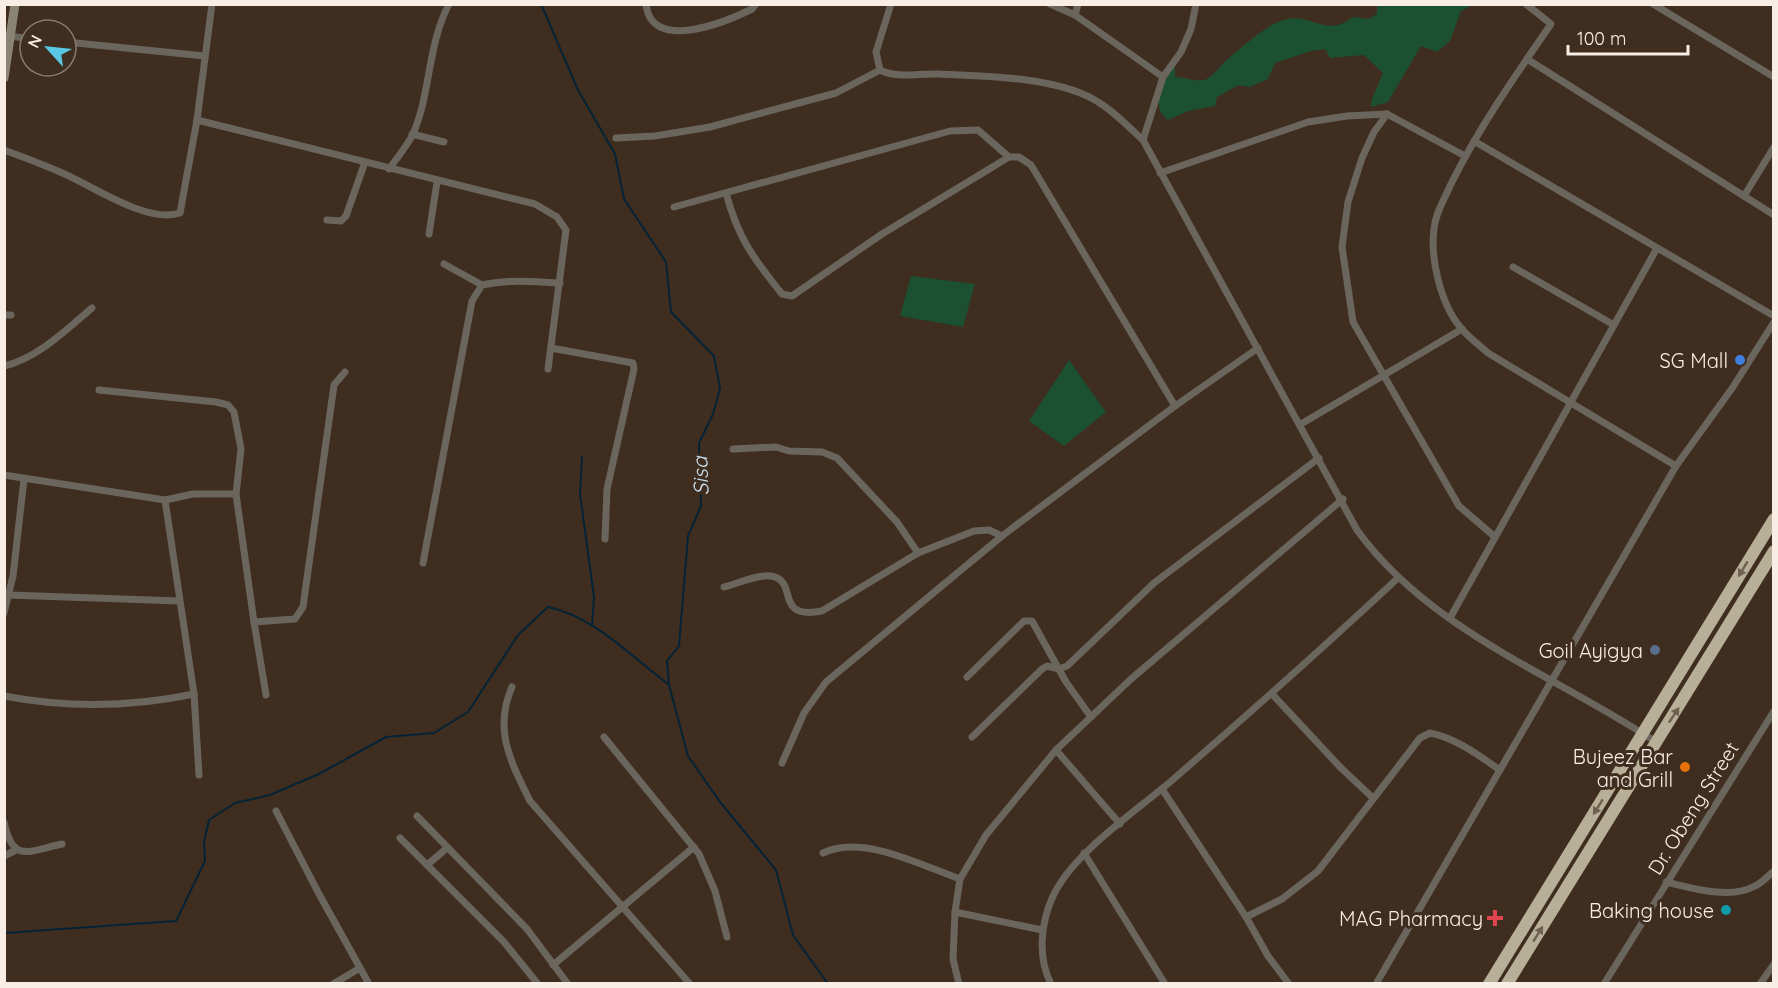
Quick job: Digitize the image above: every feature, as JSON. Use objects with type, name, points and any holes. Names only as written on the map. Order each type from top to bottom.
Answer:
[{"type":"highway","points":[[1489,984],[1644,734],[1773,519]]},
{"type":"highway","points":[[1507,984],[1773,551]]},
{"type":"street","points":[[4,78],[8,36],[15,4]]},
{"type":"street","points":[[4,150],[62,172],[134,207],[171,216],[180,213],[197,120],[212,4]]},
{"type":"street","points":[[389,168],[412,134],[421,107],[438,24],[448,4]]},
{"type":"street","points":[[646,4],[652,19],[658,26],[689,31],[716,26],[752,9],[756,4]]},
{"type":"street","points":[[891,4],[876,52],[880,70],[889,75],[904,76],[924,73],[998,77],[1073,91],[1094,100],[1143,140],[1320,458],[1357,530],[1398,578],[1450,618],[1656,742]]},
{"type":"street","points":[[1050,4],[1076,15],[1164,77]]},
{"type":"street","points":[[1076,15],[1078,4]]},
{"type":"street","points":[[1143,140],[1164,77],[1181,52],[1191,29],[1196,4]]},
{"type":"street","points":[[1526,4],[1551,24],[1474,141],[1438,212],[1434,228],[1440,282],[1453,317],[1462,329],[1488,353],[1571,405],[1676,466]]},
{"type":"street","points":[[1653,4],[1773,77]]},
{"type":"street","points":[[78,43],[205,56]]},
{"type":"street","points":[[1527,59],[1773,215]]},
{"type":"street","points":[[616,138],[655,136],[710,127],[836,93],[880,70]]},
{"type":"street","points":[[1160,173],[1308,122],[1347,116],[1387,114],[1465,156]]},
{"type":"street","points":[[1387,114],[1374,132],[1362,158],[1348,202],[1342,247],[1353,322],[1459,506],[1495,537]]},
{"type":"street","points":[[197,120],[437,182],[535,204],[557,217],[566,230],[548,369]]},
{"type":"street","points":[[674,207],[966,129],[978,130],[988,136],[1009,157]]},
{"type":"street","points":[[412,134],[444,142]]},
{"type":"street","points":[[1474,141],[1773,316]]},
{"type":"street","points":[[1744,196],[1773,147]]},
{"type":"street","points":[[726,193],[735,225],[750,254],[782,294],[787,297],[792,296],[882,234],[1009,157],[1019,156],[1031,165],[1174,406]]},
{"type":"street","points":[[327,220],[341,220],[346,216],[365,162]]},
{"type":"street","points":[[429,234],[437,182]]},
{"type":"street","points":[[1450,618],[1571,405],[1656,249]]},
{"type":"street","points":[[444,264],[482,285],[506,280],[560,283]]},
{"type":"street","points":[[1513,267],[1614,325]]},
{"type":"street","points":[[423,563],[472,301],[482,285]]},
{"type":"street","points":[[4,366],[15,364],[57,337],[92,308]]},
{"type":"street","points":[[1376,984],[1676,466],[1732,387],[1773,322]]},
{"type":"street","points":[[1301,424],[1462,329]]},
{"type":"street","points":[[551,348],[633,363],[634,369],[607,489],[605,539]]},
{"type":"street","points":[[782,763],[804,713],[826,681],[1002,536],[1174,406],[1258,348]]},
{"type":"street","points":[[254,622],[294,619],[303,607],[334,385],[345,372]]},
{"type":"street","points":[[99,390],[228,405],[234,412],[241,449],[236,494],[266,695]]},
{"type":"street","points":[[733,449],[776,447],[789,451],[822,452],[837,458],[897,522],[918,553]]},
{"type":"street","points":[[972,737],[1042,669],[1047,666],[1059,669],[1067,666],[1154,583],[1320,458]]},
{"type":"street","points":[[4,475],[165,500],[193,494],[236,494]]},
{"type":"street","points":[[4,613],[9,595],[24,479]]},
{"type":"street","points":[[959,984],[953,959],[955,912],[960,879],[987,835],[1056,750],[1131,679],[1342,499]]},
{"type":"street","points":[[165,500],[194,694],[199,775]]},
{"type":"street","points":[[724,587],[769,576],[777,577],[782,581],[790,604],[797,611],[808,614],[822,611],[918,553],[974,531],[989,530],[1002,536]]},
{"type":"street","points":[[1051,984],[1045,972],[1042,930],[1054,894],[1084,853],[1272,694],[1398,578]]},
{"type":"street","points":[[9,595],[179,601]]},
{"type":"street","points":[[967,677],[991,651],[1028,620],[1035,624],[1059,669],[1092,717]]},
{"type":"street","points":[[512,687],[504,705],[503,731],[514,768],[526,793],[573,853],[690,984]]},
{"type":"street","points":[[4,696],[45,704],[76,705],[165,700],[194,694]]},
{"type":"street","points":[[1272,694],[1341,768],[1373,798]]},
{"type":"street","name":"Dr. Obeng Street","points":[[1604,984],[1773,711]]},
{"type":"street","points":[[1246,917],[1282,899],[1318,871],[1420,738],[1430,733],[1461,744],[1500,770]]},
{"type":"street","points":[[604,736],[694,847],[708,872],[726,937]]},
{"type":"street","points":[[1056,750],[1120,824]]},
{"type":"street","points":[[1162,789],[1246,917],[1268,956],[1289,984]]},
{"type":"street","points":[[276,811],[369,984]]},
{"type":"street","points":[[417,816],[527,929],[566,983]]},
{"type":"street","points":[[4,822],[9,842],[16,850]]},
{"type":"street","points":[[400,838],[504,942],[538,984]]},
{"type":"street","points":[[4,856],[16,850],[23,851],[62,844]]},
{"type":"street","points":[[823,852],[846,845],[865,846],[960,879]]},
{"type":"street","points":[[554,965],[694,847]]},
{"type":"street","points":[[427,865],[447,848]]},
{"type":"street","points":[[1084,853],[1165,984]]},
{"type":"street","points":[[1666,882],[1710,891],[1737,891],[1755,887],[1773,871]]},
{"type":"street","points":[[955,912],[1042,930]]},
{"type":"street","points":[[1760,984],[1773,964]]},
{"type":"street","points":[[333,984],[360,968]]},
{"type":"green space","points":[[1377,5],[1473,5],[1461,11],[1450,41],[1437,52],[1421,46],[1388,102],[1371,107],[1383,73],[1364,55],[1330,58],[1325,49],[1311,51],[1275,63],[1268,79],[1250,87],[1239,85],[1217,97],[1215,106],[1188,111],[1168,120],[1159,108],[1160,93],[1175,65],[1175,77],[1207,79],[1246,43],[1283,20],[1293,18],[1334,25],[1353,17],[1369,19],[1377,14]]},
{"type":"green space","points":[[911,276],[975,284],[963,327],[900,316]]},
{"type":"green space","points":[[1069,360],[1106,412],[1064,446],[1029,421]]},
{"type":"waterway","name":"Sisa","points":[[541,4],[578,90],[615,154],[624,199],[666,262],[671,312],[714,356],[720,389],[713,414],[699,443],[701,506],[688,536],[679,646],[667,661],[669,685],[688,756],[720,802],[776,870],[793,935],[828,984]]},
{"type":"waterway","points":[[582,457],[580,494],[594,597],[592,626]]},
{"type":"waterway","points":[[4,933],[176,921],[205,861],[204,842],[209,820],[235,803],[270,795],[319,774],[386,737],[434,733],[468,712],[518,635],[548,607],[565,612],[596,628],[668,684]]},
{"type":"place","name":"SG Mall","points":[[1740,360]]},
{"type":"place","name":"Goil Ayigya","points":[[1655,650]]},
{"type":"place","name":"Bujeez Bar and Grill","points":[[1685,767]]},
{"type":"place","name":"Baking house","points":[[1726,910]]},
{"type":"place","name":"MAG Pharmacy","points":[[1495,918]]}]
